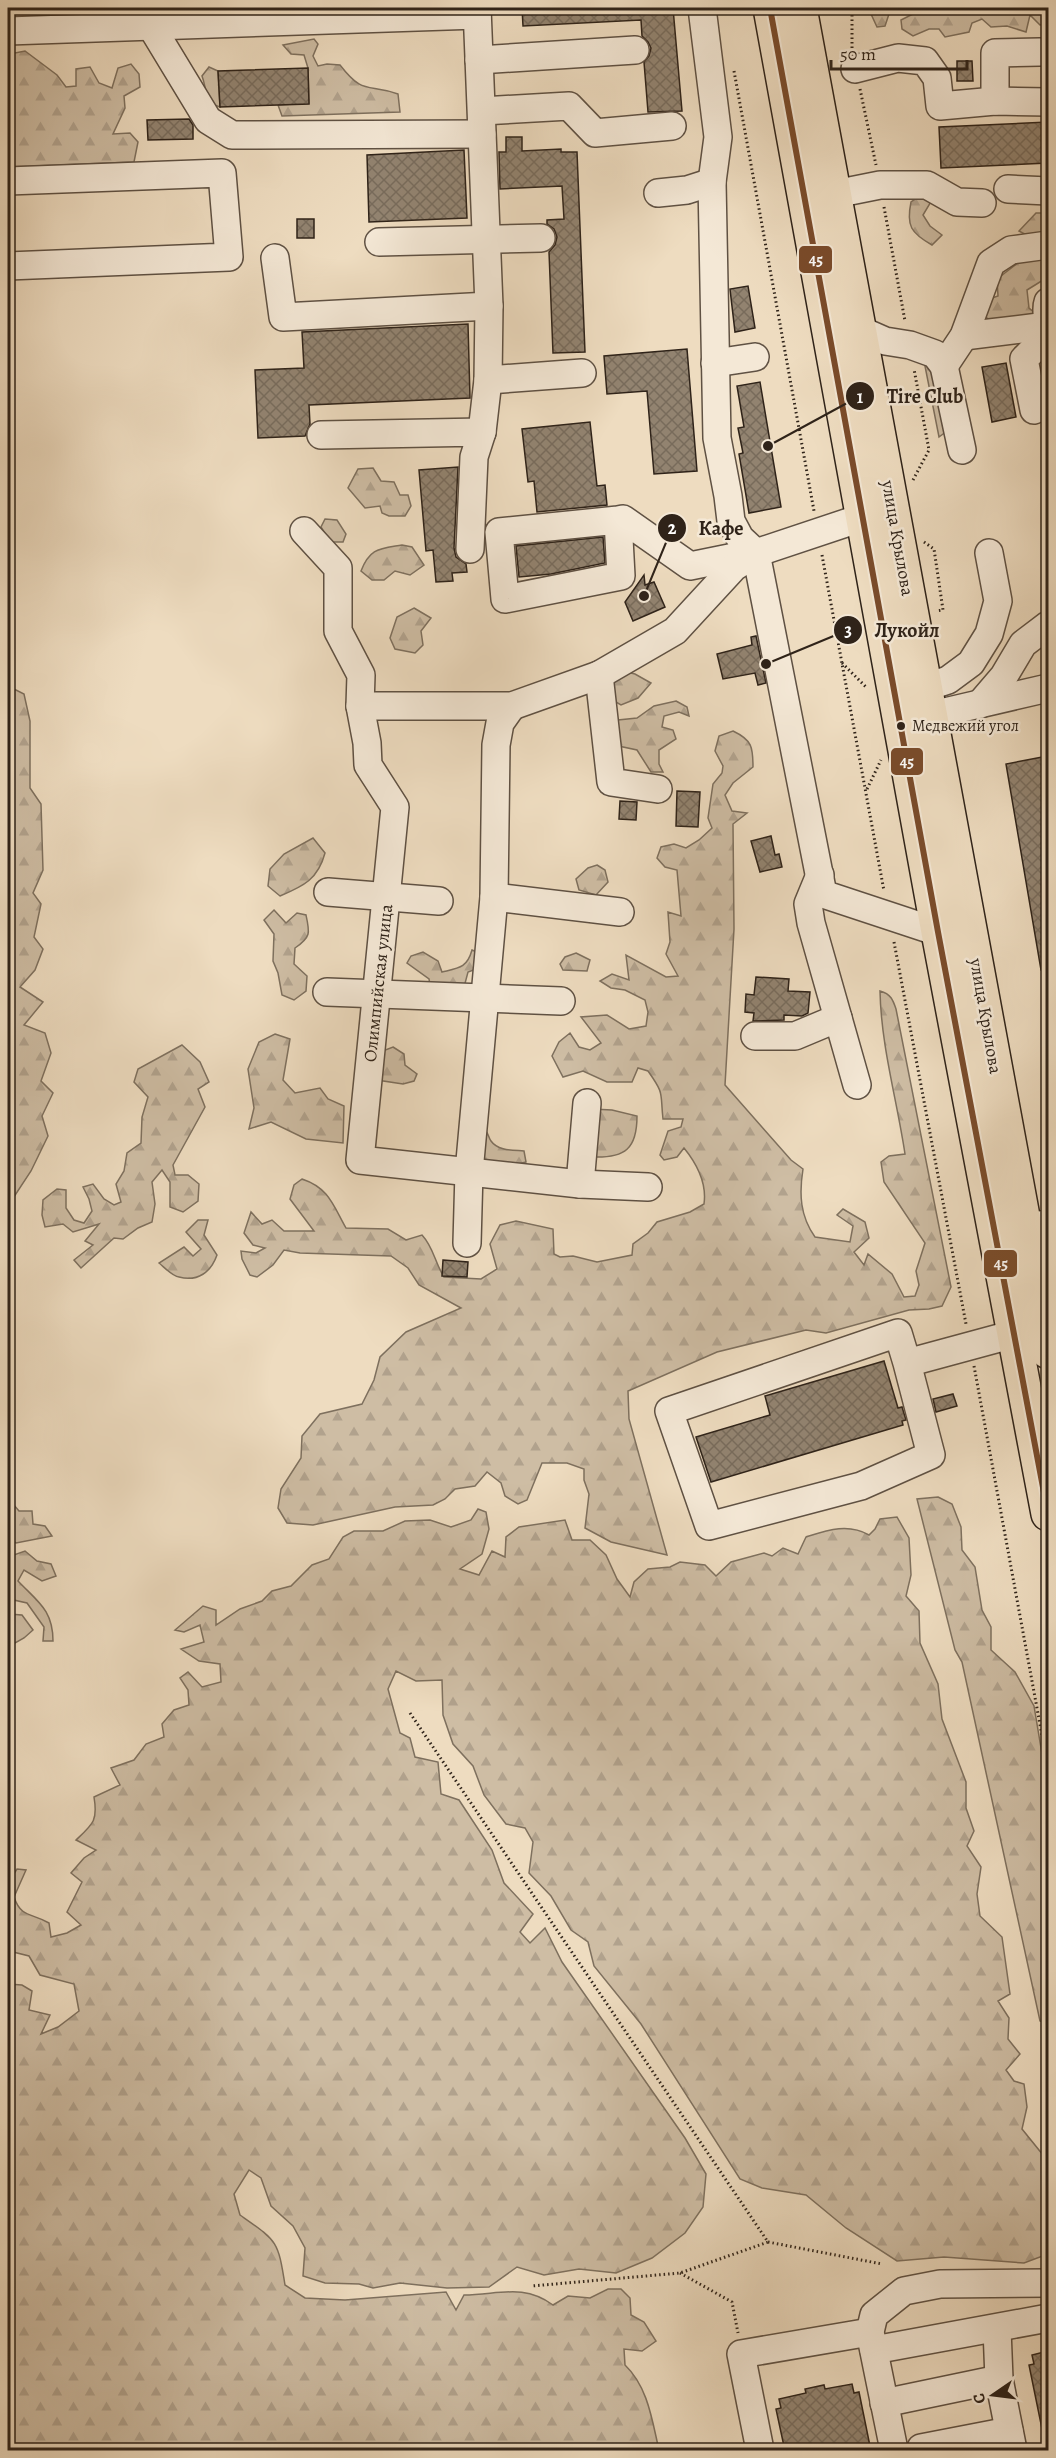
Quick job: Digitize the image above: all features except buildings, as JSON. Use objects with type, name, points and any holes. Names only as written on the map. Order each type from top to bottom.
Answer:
[{"type":"main road","name":"улица Крылова","points":[[770,8],[938,932],[1036,1338]]},
{"type":"main road","name":"улица Крылова","points":[[800,8],[929,701],[1037,1225],[1036,1338],[1048,1514]]},
{"type":"street","points":[[702,8],[718,137],[712,182],[717,438],[731,521],[740,538],[756,553],[824,894],[938,932]]},
{"type":"street","points":[[8,31],[477,11],[489,306],[488,380],[482,432],[474,457],[470,549]]},
{"type":"street","points":[[151,26],[208,120],[232,135],[482,122],[569,106],[595,133],[672,126]]},
{"type":"street","points":[[479,60],[635,50]]},
{"type":"street","points":[[995,101],[995,53],[1040,52]]},
{"type":"street","points":[[855,69],[898,58],[925,61],[937,78],[940,106],[995,101],[1048,102]]},
{"type":"street","points":[[8,181],[222,173],[230,257],[8,266]]},
{"type":"street","points":[[658,193],[687,189],[712,182]]},
{"type":"street","points":[[835,194],[880,185],[927,185],[957,202],[982,203]]},
{"type":"street","points":[[1008,189],[1048,191]]},
{"type":"street","points":[[379,242],[541,238]]},
{"type":"street","points":[[944,366],[964,336],[991,263],[1011,250],[1048,245]]},
{"type":"street","points":[[275,258],[283,317],[489,306]]},
{"type":"street","points":[[964,336],[1048,318]]},
{"type":"street","points":[[1034,410],[1024,359],[1037,346],[1048,318]]},
{"type":"street","points":[[860,330],[885,341],[910,345],[935,354],[944,366],[962,450]]},
{"type":"street","points":[[715,363],[755,357]]},
{"type":"street","points":[[488,380],[582,373]]},
{"type":"street","points":[[321,435],[482,432]]},
{"type":"street","points":[[618,520],[621,576],[505,599],[499,532],[623,519],[690,566],[756,553],[864,517]]},
{"type":"street","name":"Олимпийская улица","points":[[304,531],[339,568],[338,631],[361,675],[360,706],[367,743],[368,765],[395,807],[360,1160],[580,1184],[648,1187]]},
{"type":"street","points":[[360,706],[512,706],[599,675],[675,631],[734,567],[756,553]]},
{"type":"street","points":[[929,701],[948,680],[971,663],[989,634],[998,601],[988,553]]},
{"type":"street","points":[[981,704],[1004,676],[1023,644],[1048,625]]},
{"type":"street","points":[[599,675],[610,782],[658,789]]},
{"type":"street","points":[[929,701],[981,704],[1048,688]]},
{"type":"street","points":[[467,1243],[468,1172],[494,897],[496,745],[500,723],[512,706]]},
{"type":"street","points":[[820,875],[808,904],[811,923],[857,1085]]},
{"type":"street","points":[[328,892],[439,901]]},
{"type":"street","points":[[494,897],[620,912]]},
{"type":"street","points":[[327,992],[561,1001]]},
{"type":"street","points":[[755,1036],[795,1036],[838,1018]]},
{"type":"street","points":[[580,1184],[587,1103]]},
{"type":"street","points":[[897,1333],[907,1363],[931,1455],[861,1486],[709,1526],[669,1411],[897,1333]]},
{"type":"street","points":[[907,1363],[970,1346],[1036,1338]]},
{"type":"street","points":[[894,2451],[872,2341],[874,2315],[904,2291],[940,2284],[1048,2283]]},
{"type":"street","points":[[760,2451],[741,2354],[997,2329],[1048,2318]]},
{"type":"street","points":[[921,2448],[1010,2441],[999,2379],[997,2329]]},
{"type":"street","points":[[884,2403],[999,2379]]},
{"type":"path","points":[[852,8],[852,50],[855,69],[880,185],[929,450],[912,483]]},
{"type":"path","points":[[733,66],[817,531],[1048,1768]]},
{"type":"path","points":[[922,532],[924,542],[934,549],[943,609]]},
{"type":"path","points":[[842,662],[870,692]]},
{"type":"path","points":[[866,791],[883,756]]},
{"type":"path","points":[[410,1713],[768,2242]]},
{"type":"path","points":[[532,2286],[680,2272],[768,2242],[882,2264]]},
{"type":"path","points":[[680,2272],[732,2302],[741,2354]]},
{"type":"green space","points":[[875,8],[963,8],[967,11],[974,10],[973,8],[1048,8],[1048,24],[1040,25],[1030,15],[1026,32],[1007,26],[991,27],[982,19],[972,23],[969,32],[945,37],[939,29],[929,29],[913,36],[902,29],[901,20],[911,15],[900,10],[890,11],[885,26],[877,27],[871,14]]},
{"type":"green space","points":[[314,39],[318,44],[313,56],[318,66],[340,65],[361,85],[398,94],[400,112],[282,116],[278,105],[309,103],[308,68],[304,55],[291,54],[283,45]]},
{"type":"green space","points":[[8,49],[15,53],[25,51],[57,75],[66,87],[76,86],[76,69],[90,67],[99,83],[112,88],[118,68],[131,64],[139,74],[140,87],[124,96],[125,108],[113,134],[130,133],[138,142],[134,162],[8,167]]},
{"type":"green space","points":[[209,67],[218,71],[220,107],[211,102],[202,76]]},
{"type":"green space","points":[[927,191],[932,200],[923,215],[930,226],[942,235],[932,245],[919,237],[912,228],[909,217],[911,202]]},
{"type":"green space","points":[[1036,213],[1048,213],[1048,237],[1030,237],[1019,231]]},
{"type":"green space","points":[[1048,253],[1048,277],[1027,290],[1029,308],[1042,319],[997,324],[985,317],[986,300],[998,296],[997,279],[1023,259]]},
{"type":"green space","points":[[929,357],[947,431],[939,437],[924,361]]},
{"type":"green space","points":[[373,468],[381,481],[394,482],[400,495],[408,495],[411,506],[405,516],[389,516],[382,513],[380,506],[365,508],[348,488],[358,469]]},
{"type":"green space","points":[[325,519],[337,520],[346,534],[343,542],[330,542],[321,527]]},
{"type":"green space","points":[[402,545],[412,547],[424,565],[410,575],[395,571],[384,580],[372,580],[361,571],[364,563],[376,551]]},
{"type":"green space","points":[[414,608],[431,618],[421,631],[423,645],[415,653],[395,649],[390,638],[397,617]]},
{"type":"green space","points":[[623,671],[635,674],[651,683],[638,698],[621,705],[609,698],[609,681]]},
{"type":"green space","points":[[8,686],[24,694],[30,721],[30,788],[41,804],[43,870],[33,893],[41,904],[34,937],[43,949],[35,970],[20,987],[43,1002],[24,1025],[45,1033],[51,1053],[41,1081],[53,1093],[42,1116],[48,1136],[31,1171],[8,1206]]},
{"type":"green space","points":[[676,701],[687,707],[689,716],[679,712],[664,716],[662,727],[673,730],[676,739],[659,750],[659,764],[663,772],[651,772],[637,750],[614,745],[611,731],[618,720],[637,718],[654,706]]},
{"type":"green space","points":[[733,731],[748,741],[753,754],[753,767],[733,783],[725,795],[732,811],[747,813],[733,824],[734,929],[725,1085],[791,1160],[803,1169],[802,1205],[806,1221],[815,1237],[850,1242],[853,1226],[837,1215],[843,1209],[865,1222],[869,1238],[854,1252],[864,1265],[868,1254],[892,1274],[904,1297],[915,1296],[919,1285],[916,1271],[925,1243],[884,1182],[881,1162],[889,1156],[905,1154],[886,1053],[880,991],[893,1000],[951,1287],[942,1306],[909,1310],[826,1333],[806,1330],[717,1352],[628,1391],[629,1419],[667,1555],[611,1542],[585,1528],[589,1494],[584,1480],[584,1469],[567,1463],[542,1463],[527,1500],[518,1504],[505,1496],[501,1483],[487,1472],[475,1486],[455,1489],[445,1499],[433,1505],[395,1507],[313,1525],[287,1523],[278,1508],[281,1489],[301,1458],[302,1436],[320,1414],[362,1404],[374,1380],[380,1357],[406,1332],[461,1308],[419,1285],[408,1268],[391,1256],[300,1253],[284,1250],[273,1265],[257,1277],[250,1275],[242,1259],[241,1251],[256,1253],[265,1248],[253,1245],[244,1233],[251,1212],[262,1224],[272,1220],[284,1231],[314,1231],[290,1199],[294,1185],[302,1179],[324,1192],[346,1228],[388,1229],[406,1240],[422,1235],[444,1277],[481,1279],[497,1269],[490,1244],[500,1225],[516,1221],[553,1229],[554,1254],[560,1257],[573,1256],[597,1262],[632,1255],[633,1244],[648,1233],[657,1222],[690,1212],[704,1204],[705,1196],[700,1174],[684,1148],[677,1157],[664,1160],[660,1155],[668,1131],[681,1127],[683,1119],[663,1119],[659,1090],[648,1071],[638,1068],[632,1082],[607,1082],[583,1071],[563,1077],[552,1056],[559,1042],[570,1033],[579,1047],[590,1050],[601,1043],[581,1017],[607,1015],[629,1029],[646,1026],[648,1012],[645,1000],[625,990],[611,988],[600,981],[612,974],[629,980],[626,955],[666,977],[678,976],[666,954],[670,942],[668,912],[681,916],[677,870],[665,867],[657,858],[661,847],[674,844],[686,848],[712,828],[708,818],[713,784],[722,773],[723,766],[715,751],[719,736]]},
{"type":"green space","points":[[313,838],[325,853],[322,862],[314,875],[303,885],[280,896],[268,886],[270,869],[284,854]]},
{"type":"green space","points":[[597,865],[605,870],[608,882],[596,895],[579,890],[576,879],[588,868]]},
{"type":"green space","points":[[274,910],[286,923],[297,913],[306,915],[308,934],[304,941],[295,948],[294,964],[307,976],[306,991],[294,1000],[282,995],[273,961],[274,934],[264,920]]},
{"type":"green space","points":[[472,950],[479,953],[479,968],[468,972],[463,991],[431,991],[429,979],[407,963],[411,956],[423,952],[438,961],[442,972],[465,964]]},
{"type":"green space","points":[[576,953],[590,960],[587,971],[563,970],[560,964],[565,957]]},
{"type":"green space","points":[[275,1034],[290,1039],[283,1080],[295,1093],[320,1088],[328,1099],[344,1106],[343,1143],[306,1139],[271,1122],[249,1129],[254,1108],[248,1069],[259,1042]]},
{"type":"green space","points":[[182,1045],[200,1062],[209,1082],[198,1089],[205,1107],[173,1165],[175,1175],[188,1175],[199,1184],[198,1201],[183,1212],[170,1207],[170,1182],[162,1170],[152,1182],[155,1204],[152,1222],[138,1228],[123,1239],[114,1238],[81,1268],[74,1260],[93,1245],[85,1241],[99,1224],[73,1232],[63,1224],[45,1227],[42,1215],[43,1200],[57,1189],[66,1190],[66,1208],[74,1220],[84,1223],[92,1211],[83,1187],[93,1184],[104,1199],[114,1205],[121,1202],[116,1184],[124,1171],[127,1153],[141,1143],[142,1117],[148,1097],[134,1082],[138,1069]]},
{"type":"green space","points":[[393,1047],[404,1054],[405,1065],[417,1074],[414,1081],[403,1084],[377,1080],[380,1052]]},
{"type":"green space","points":[[592,1109],[612,1110],[637,1116],[635,1136],[627,1149],[613,1156],[593,1157]]},
{"type":"green space","points":[[484,1129],[491,1141],[498,1147],[524,1151],[526,1162],[511,1165],[493,1164],[475,1153]]},
{"type":"green space","points":[[198,1220],[208,1220],[204,1235],[217,1255],[207,1271],[198,1277],[176,1276],[159,1263],[184,1247],[193,1256],[201,1249],[186,1232]]},
{"type":"green space","points":[[8,1488],[13,1504],[19,1511],[32,1511],[33,1524],[45,1526],[52,1536],[16,1543],[8,1538]]},
{"type":"green space","points":[[938,1497],[952,1504],[961,1527],[962,1550],[975,1567],[982,1610],[991,1627],[991,1650],[1015,1672],[1034,1706],[1048,1790],[1048,2024],[1040,2021],[962,1662],[955,1650],[917,1499]]},
{"type":"green space","points":[[478,1509],[486,1512],[489,1529],[482,1554],[460,1569],[479,1575],[492,1551],[505,1557],[506,1537],[519,1527],[565,1520],[572,1540],[590,1540],[606,1555],[617,1579],[630,1597],[634,1582],[648,1569],[670,1567],[680,1562],[705,1565],[716,1576],[731,1562],[764,1553],[772,1556],[783,1548],[798,1554],[806,1537],[830,1530],[846,1529],[861,1531],[869,1535],[880,1519],[897,1517],[909,1538],[911,1575],[906,1596],[919,1611],[920,1643],[938,1684],[942,1719],[966,1782],[966,1808],[974,1831],[967,1846],[981,1867],[977,1894],[980,1916],[1002,1937],[1010,1994],[998,2001],[1009,2018],[1008,2039],[1020,2054],[1006,2070],[1014,2081],[1024,2084],[1027,2107],[1022,2129],[1043,2155],[1048,2165],[1048,2254],[1024,2263],[944,2257],[897,2261],[846,2228],[806,2195],[762,2188],[740,2179],[641,2024],[594,1966],[588,1942],[571,1930],[551,1896],[529,1873],[533,1842],[525,1828],[506,1824],[484,1795],[473,1766],[453,1744],[443,1715],[442,1680],[416,1681],[396,1671],[388,1689],[400,1733],[410,1738],[415,1757],[438,1762],[441,1794],[459,1800],[492,1850],[504,1883],[533,1914],[520,1932],[530,1943],[545,1928],[562,1962],[685,2138],[706,2174],[703,2207],[685,2233],[652,2258],[616,2273],[579,2269],[544,2275],[517,2267],[489,2287],[447,2288],[400,2283],[373,2288],[359,2284],[325,2283],[303,2276],[305,2248],[293,2226],[271,2206],[261,2178],[249,2170],[234,2194],[240,2215],[274,2243],[285,2285],[305,2298],[345,2300],[446,2292],[456,2310],[464,2295],[521,2292],[542,2298],[553,2305],[568,2296],[590,2298],[608,2289],[621,2289],[630,2298],[631,2315],[644,2322],[656,2341],[642,2351],[624,2349],[625,2365],[639,2383],[648,2405],[659,2450],[8,2450],[8,1984],[22,1985],[32,1991],[29,2010],[50,2015],[41,2034],[58,2027],[79,2011],[74,1984],[40,1975],[29,1956],[9,1951],[8,1954],[8,1883],[17,1869],[26,1870],[14,1897],[24,1912],[49,1923],[51,1937],[67,1933],[81,1925],[67,1912],[82,1882],[71,1873],[84,1858],[96,1850],[76,1840],[93,1822],[94,1797],[120,1785],[111,1768],[134,1760],[146,1744],[164,1737],[162,1724],[174,1710],[189,1705],[188,1690],[180,1678],[188,1672],[202,1687],[221,1682],[220,1664],[199,1661],[181,1649],[204,1642],[200,1625],[184,1632],[175,1630],[203,1606],[216,1610],[216,1625],[240,1609],[262,1601],[272,1591],[291,1586],[312,1565],[329,1559],[343,1537],[354,1531],[383,1531],[405,1521],[430,1520],[451,1527],[471,1520]]},
{"type":"green space","points":[[25,1551],[37,1561],[51,1564],[56,1576],[42,1581],[24,1570],[18,1581],[43,1607],[50,1622],[53,1641],[43,1641],[44,1627],[27,1603],[9,1599],[8,1605],[8,1557]]},
{"type":"green space","points":[[8,1614],[22,1615],[33,1630],[8,1647]]},
{"type":"transit line","name":"45","points":[[770,8],[938,932],[1048,1514]]},
{"type":"place","name":"Tire Club","points":[[768,446]]},
{"type":"place","name":"Кафе","points":[[644,596]]},
{"type":"place","name":"Лукойл","points":[[766,664]]},
{"type":"place","name":"Медвежий угол","points":[[901,726]]}]
